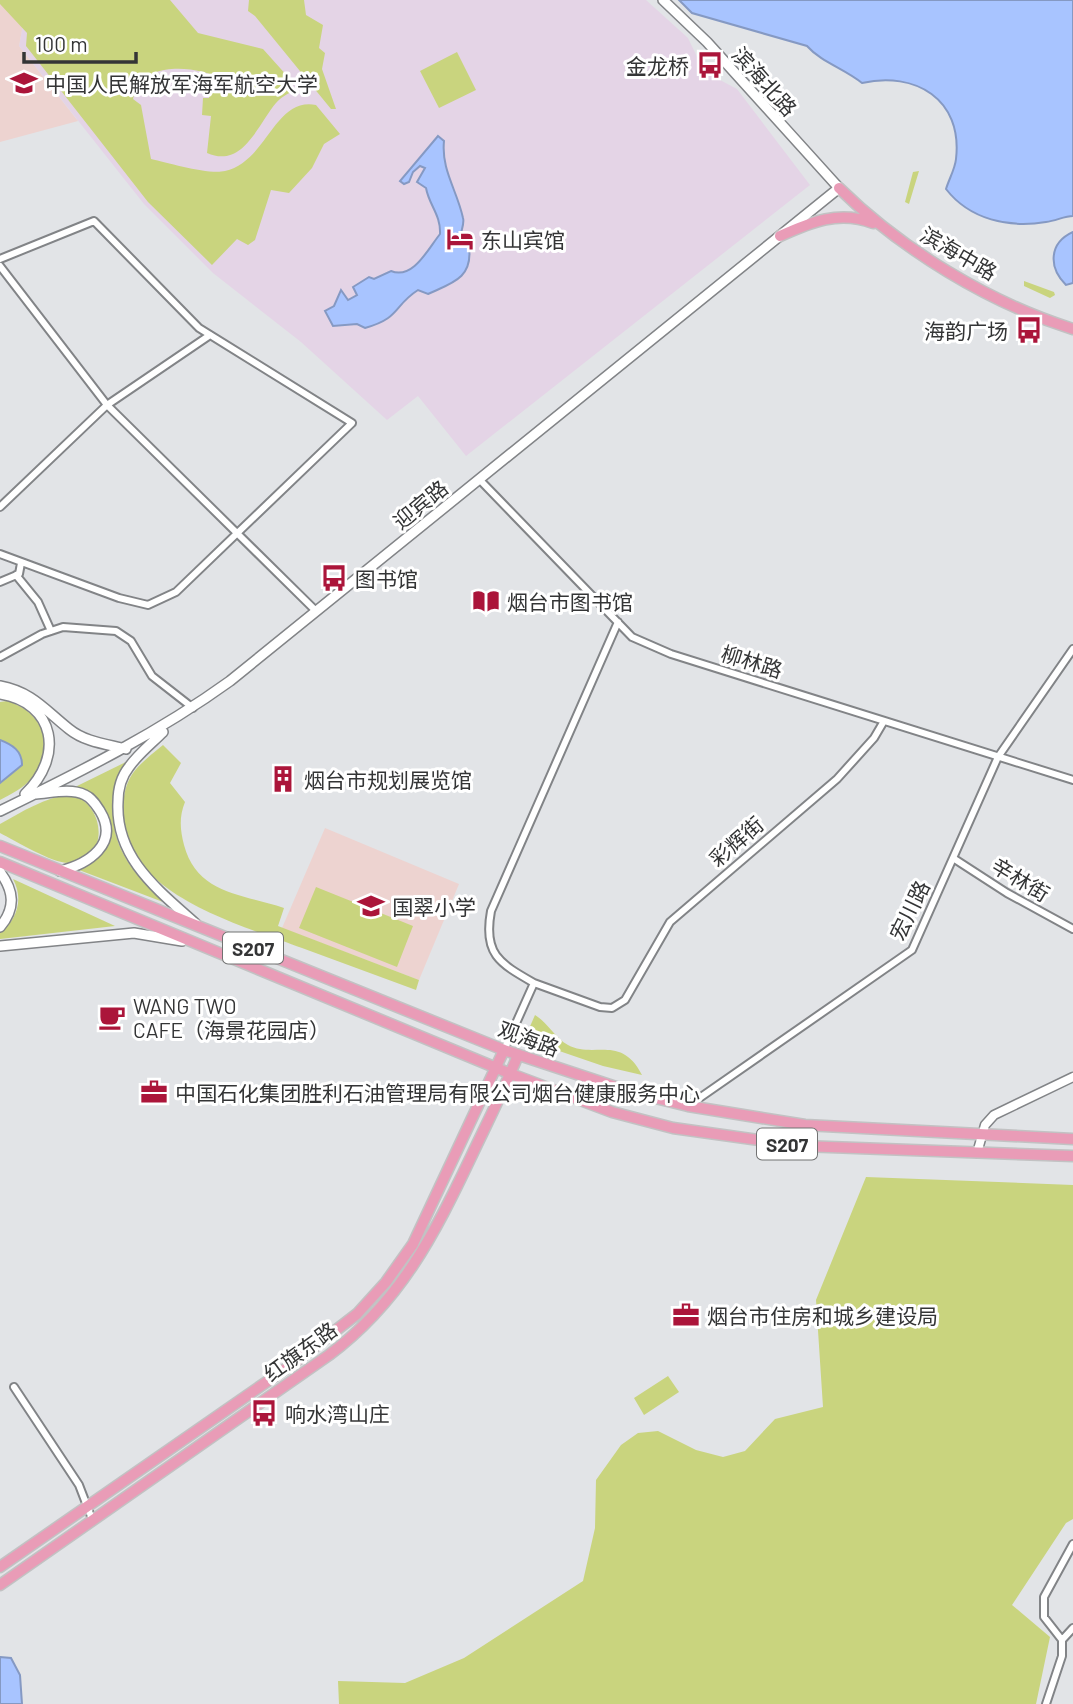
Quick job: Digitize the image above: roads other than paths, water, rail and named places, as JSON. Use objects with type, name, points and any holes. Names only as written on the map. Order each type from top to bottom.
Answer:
[{"type":"main road","name":"滨海北路","points":[[663,0],[706,42],[839,188]]},
{"type":"main road","name":"滨海中路","points":[[839,188],[878,225],[912,249],[1002,299],[1073,329]]},
{"type":"main road","name":"迎宾路","points":[[0,811],[126,748],[173,722],[192,708],[839,188]]},
{"type":"main road","points":[[780,236],[815,220],[834,217],[856,217],[878,225]]},
{"type":"main road","points":[[0,686],[22,691],[35,698],[69,729],[87,740],[126,748]]},
{"type":"main road","points":[[0,694],[30,706],[43,719],[50,744],[42,773],[15,804]]},
{"type":"main road","points":[[173,722],[129,766],[118,790],[117,815],[128,853],[140,872],[197,925]]},
{"type":"main road","points":[[31,794],[72,792],[86,795],[104,818],[105,839],[92,859],[60,871]]},
{"type":"main road","name":"观海路","points":[[1,847],[504,1050],[598,1083],[688,1106],[805,1125],[1073,1139]]},
{"type":"main road","name":"S207","points":[[0,862],[196,944]]},
{"type":"main road","points":[[0,872],[10,886],[12,897],[8,916],[0,927]]},
{"type":"main road","points":[[0,946],[134,933],[196,944]]},
{"type":"main road","name":"观海路","points":[[196,944],[497,1068]]},
{"type":"main road","name":"红旗东路","points":[[0,1566],[341,1329],[379,1290],[413,1244],[504,1050]]},
{"type":"main road","name":"红旗东路","points":[[0,1585],[349,1340],[389,1299],[424,1251],[518,1055]]},
{"type":"main road","name":"S207","points":[[497,1068],[511,1074]]},
{"type":"main road","name":"观海路","points":[[511,1074],[612,1112],[673,1128],[803,1146],[1073,1156]]},
{"type":"street","points":[[0,259],[94,221],[198,328],[352,423],[176,592],[148,605],[118,598],[0,554]]},
{"type":"street","points":[[0,266],[107,405],[316,611]]},
{"type":"street","points":[[0,507],[107,405],[210,335]]},
{"type":"street","name":"柳林路","points":[[479,479],[632,637],[671,654],[1073,780]]},
{"type":"street","points":[[0,582],[16,575],[21,563]]},
{"type":"street","points":[[16,575],[38,602],[51,631]]},
{"type":"street","points":[[504,1050],[534,983],[493,953],[486,935],[491,911],[618,622]]},
{"type":"street","points":[[0,657],[63,627],[93,627],[116,631],[131,641],[152,676],[192,708]]},
{"type":"street","name":"宏川路","points":[[688,1106],[912,950],[998,757],[1073,649]]},
{"type":"street","name":"彩辉街","points":[[534,983],[600,1007],[612,1008],[625,999],[670,922],[838,779],[874,738],[884,721]]},
{"type":"street","name":"辛林街","points":[[953,858],[1007,893],[1073,929]]},
{"type":"street","points":[[977,1153],[985,1125],[994,1115],[1073,1077]]},
{"type":"street","points":[[14,1387],[79,1485],[92,1519]]},
{"type":"street","points":[[1046,1704],[1062,1656],[1062,1640],[1044,1617],[1044,1597],[1073,1544]]},
{"type":"street","points":[[1062,1640],[1073,1628]]},
{"type":"water","points":[[679,0],[1073,0],[1073,216],[1018,224],[978,215],[956,200],[946,189],[955,163],[956,138],[952,120],[932,94],[900,81],[862,83],[819,57],[807,46],[692,13]]},
{"type":"water","points":[[438,136],[444,141],[447,171],[463,218],[460,240],[469,247],[468,266],[459,278],[428,294],[418,290],[391,316],[377,324],[365,328],[357,324],[333,326],[325,311],[334,306],[341,290],[348,300],[357,295],[353,287],[369,277],[374,279],[391,271],[406,271],[419,262],[440,234],[439,221],[426,188],[417,182],[425,168],[420,166],[413,172],[409,182],[404,184],[400,181]]},
{"type":"water","points":[[1073,232],[1073,283],[1066,285],[1056,271],[1054,256],[1059,242]]},
{"type":"water","points":[[0,740],[16,749],[22,765],[0,783]]},
{"type":"water","points":[[0,1657],[11,1658],[20,1675],[22,1704],[0,1704]]},
{"type":"place","name":"金龙桥","points":[[710,65]]},
{"type":"place","name":"中国人民解放军海军航空大学","points":[[24,83]]},
{"type":"place","name":"东山宾馆","points":[[460,239]]},
{"type":"place","name":"海韵广场","points":[[1029,330]]},
{"type":"place","name":"图书馆","points":[[334,578]]},
{"type":"place","name":"烟台市图书馆","points":[[486,601]]},
{"type":"place","name":"烟台市规划展览馆","points":[[283,779]]},
{"type":"place","name":"国翠小学","points":[[371,906]]},
{"type":"place","name":"WANG TWO CAFE（海景花园店）","points":[[112,1017]]},
{"type":"place","name":"中国石化集团胜利石油管理局有限公司烟台健康服务中心","points":[[154,1092]]},
{"type":"place","name":"烟台市住房和城乡建设局","points":[[686,1315]]},
{"type":"place","name":"响水湾山庄","points":[[264,1413]]}]
